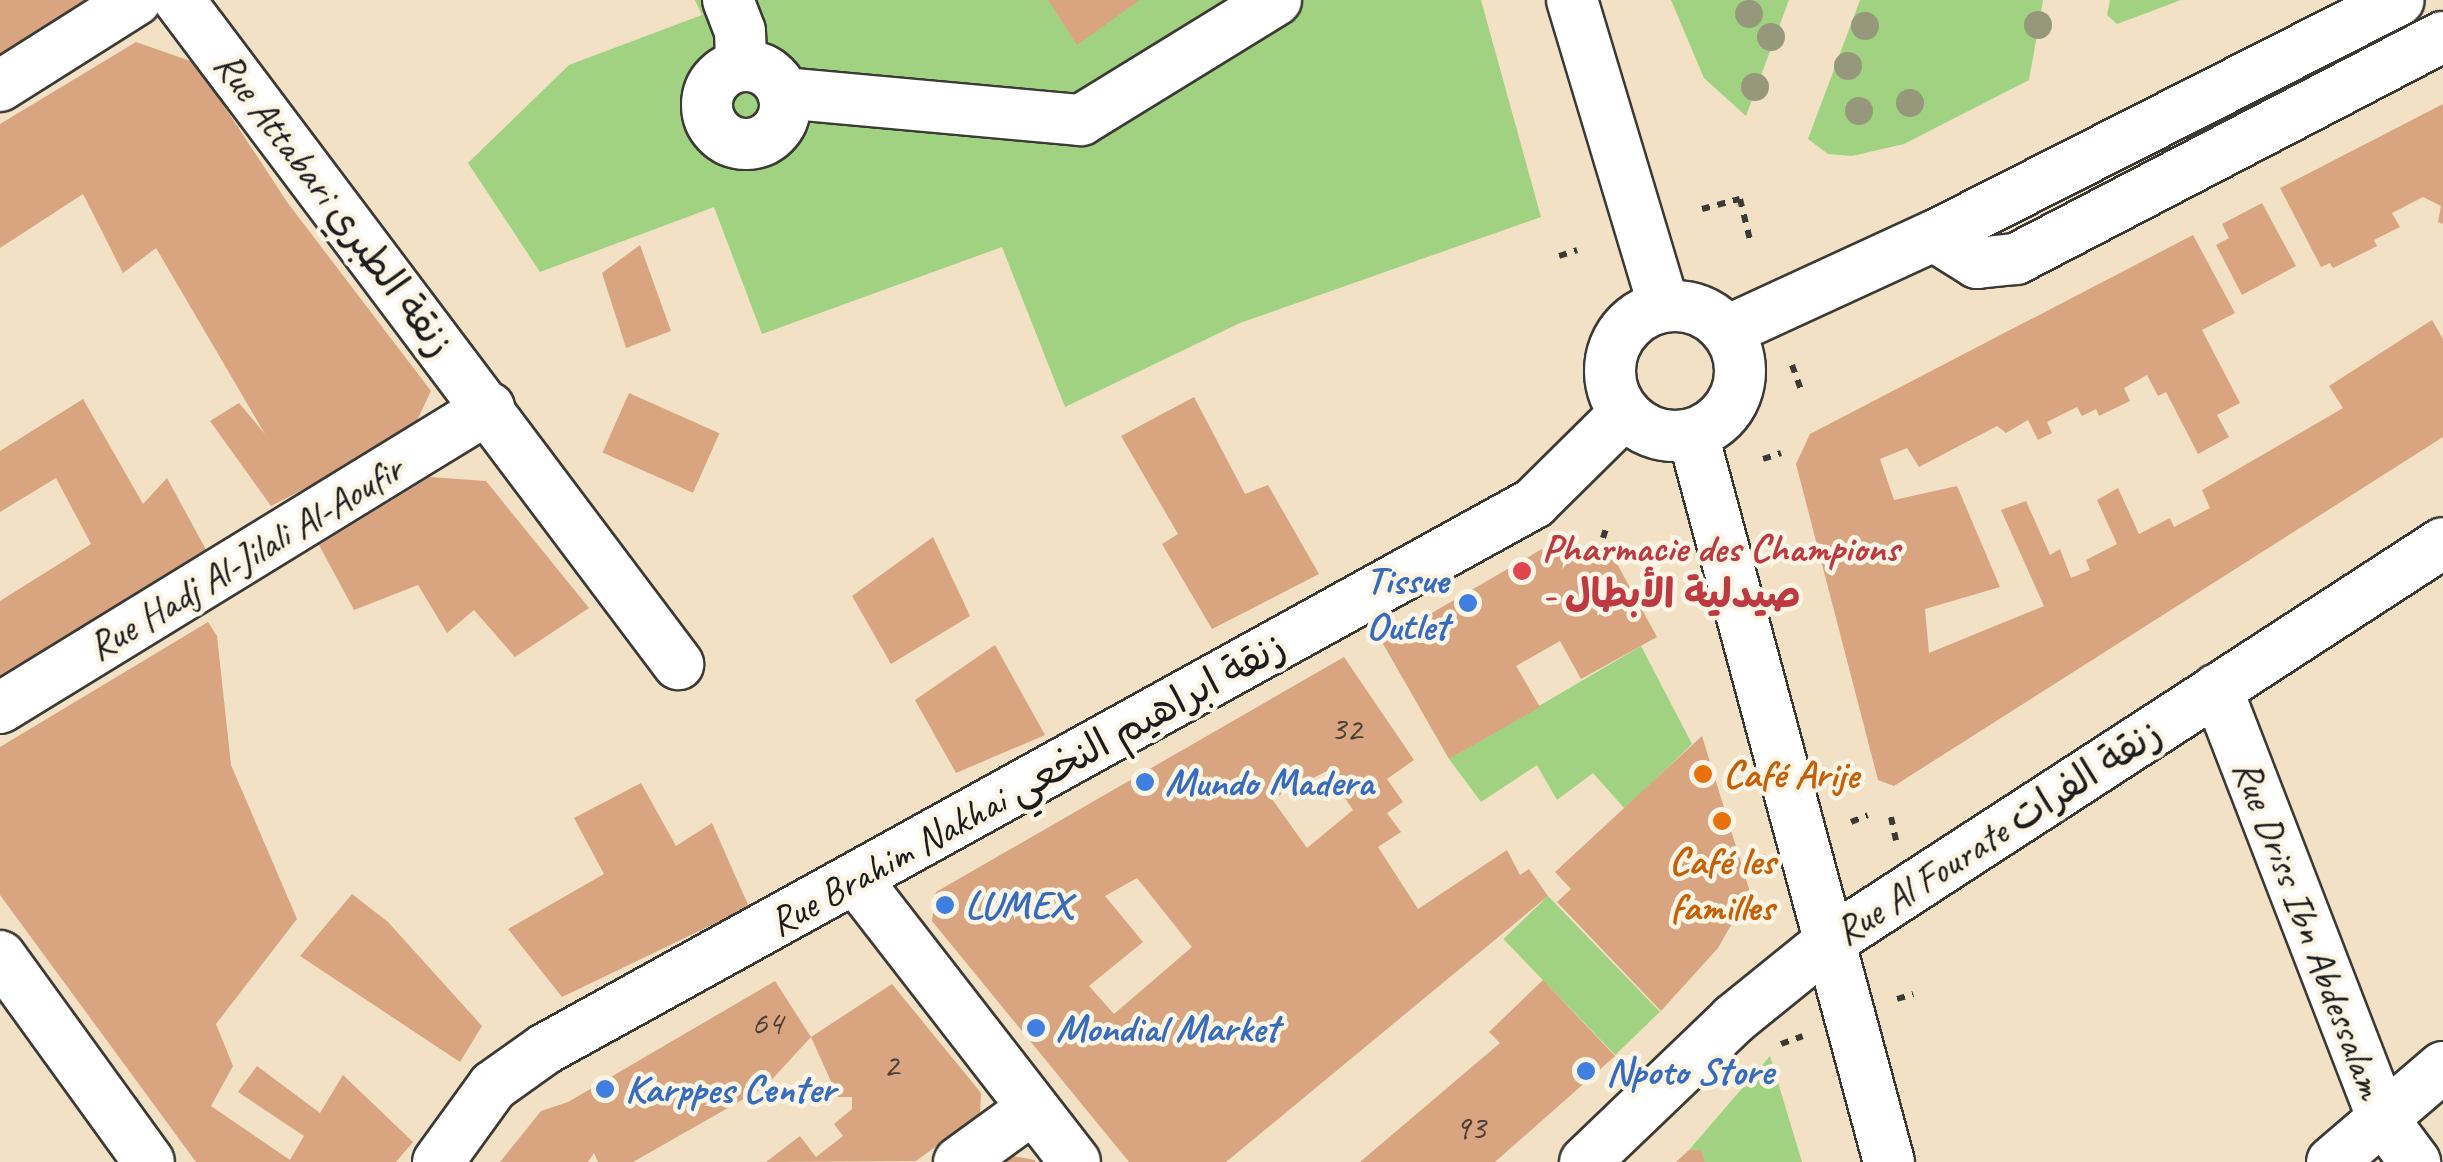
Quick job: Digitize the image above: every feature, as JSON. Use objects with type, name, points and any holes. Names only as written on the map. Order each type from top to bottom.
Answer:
[{"type":"street","points":[[0,86],[136,0]]},
{"type":"street","name":"Rue Attabari زنقة الطبري","points":[[180,0],[678,664]]},
{"type":"street","points":[[728,0],[740,32],[742,66]]},
{"type":"street","points":[[783,93],[1081,120],[1276,0]]},
{"type":"street","points":[[1572,0],[1664,306]]},
{"type":"street","points":[[1726,330],[1934,236],[2399,0]]},
{"type":"street","points":[[1934,236],[1977,263],[2016,259],[2443,37]]},
{"type":"street","points":[[742,66],[766,71],[783,93],[784,115],[770,136],[747,145],[722,137],[708,114],[710,88],[742,66]]},
{"type":"street","points":[[1664,306],[1696,309],[1726,330],[1740,358],[1738,391],[1721,418],[1693,434],[1652,433],[1625,414],[1610,382],[1614,349],[1632,322],[1664,306]]},
{"type":"street","name":"Rue Hadj Al-Jilali Al-Aoufir","points":[[0,708],[489,408]]},
{"type":"street","name":"Rue Brahim Nakhai زنقة ابراهيم النخعي","points":[[438,1162],[493,1086],[546,1049],[858,882],[1534,503],[1625,414]]},
{"type":"street","points":[[1693,434],[1889,1162]]},
{"type":"street","name":"Rue Al Fourate زنقة الفرات","points":[[1585,1162],[1734,1019],[1829,942],[2443,543]]},
{"type":"street","name":"Rue Driss Ibn Abdessalam","points":[[2217,689],[2383,1119],[2414,1162]]},
{"type":"street","points":[[858,882],[1075,1162]]},
{"type":"street","points":[[6,983],[149,1162]]},
{"type":"street","points":[[2332,1162],[2443,1068]]},
{"type":"street","points":[[960,1162],[1032,1109]]},
{"type":"path","points":[[1702,209],[1740,199],[1750,240]]},
{"type":"path","points":[[1560,256],[1577,250]]},
{"type":"path","points":[[1792,365],[1802,392]]},
{"type":"path","points":[[1764,460],[1781,453]]},
{"type":"path","points":[[1604,538],[1607,526]]},
{"type":"path","points":[[1852,822],[1868,816]]},
{"type":"path","points":[[1891,817],[1896,840]]},
{"type":"path","points":[[1750,862],[1766,855]]},
{"type":"path","points":[[1898,999],[1913,994]]},
{"type":"path","points":[[1782,1044],[1803,1036]]},
{"type":"green space","points":[[695,0],[1481,0],[1541,217],[1240,323],[1065,407],[1002,247],[762,334],[714,207],[540,272],[468,163],[569,65],[702,15]]},
{"type":"green space","points":[[1671,0],[1789,0],[1746,116],[1704,78]]},
{"type":"green space","points":[[1860,0],[2043,0],[2029,80],[1904,144],[1852,156],[1828,154],[1808,139]]},
{"type":"green space","points":[[2110,0],[2181,0],[2117,24],[2107,15]]},
{"type":"green space","points":[[1641,646],[1692,744],[1625,809],[1593,773],[1557,800],[1537,765],[1481,802],[1449,759]]},
{"type":"green space","points":[[1548,896],[1660,1012],[1615,1055],[1503,939]]},
{"type":"green space","points":[[1770,1056],[1802,1162],[1705,1162],[1701,1150],[1689,1150]]},
{"type":"building","points":[[0,0],[96,0],[0,63]]},
{"type":"building","points":[[1048,0],[1140,0],[1077,45]]},
{"type":"building","points":[[136,42],[196,63],[287,202],[431,391],[410,435],[271,506],[210,421],[239,403],[265,434],[156,248],[123,273],[83,194],[0,248],[0,124]]},
{"type":"building","points":[[2443,104],[2443,224],[2438,222],[2441,206],[2423,197],[2392,213],[2400,227],[2374,240],[2377,246],[2333,268],[2330,263],[2321,267],[2280,188]]},
{"type":"building","points":[[2262,203],[2296,266],[2242,295],[2216,245],[2229,238],[2222,224]]},
{"type":"building","points":[[2193,235],[2235,313],[2202,330],[2240,403],[2217,415],[2229,437],[2198,454],[2166,392],[2158,396],[2147,375],[2124,388],[2130,401],[2099,416],[2096,409],[2082,416],[2077,407],[2047,422],[2052,433],[2038,440],[2028,420],[2006,433],[1997,426],[1919,467],[1907,448],[1880,459],[1894,500],[1957,486],[2000,587],[1925,609],[1929,653],[2044,606],[2001,510],[2026,501],[2050,555],[2060,549],[2071,578],[2090,570],[2086,560],[2117,544],[2097,500],[2118,488],[2139,534],[2170,518],[2174,527],[2210,508],[2202,490],[2343,408],[2329,386],[2432,320],[2443,339],[2443,437],[1894,786],[1878,780],[1796,464],[1810,434]]},
{"type":"building","points":[[640,245],[671,331],[626,348],[602,273]]},
{"type":"building","points":[[629,393],[719,433],[693,493],[603,452]]},
{"type":"building","points":[[1194,397],[1245,494],[1268,485],[1319,574],[1212,629],[1162,544],[1178,534],[1121,436]]},
{"type":"building","points":[[83,399],[143,504],[167,478],[210,557],[0,679],[0,601],[91,544],[56,478],[0,512],[0,451]]},
{"type":"building","points":[[430,477],[486,481],[589,608],[515,657],[474,610],[447,633],[418,585],[354,610],[319,545]]},
{"type":"building","points":[[933,537],[970,616],[891,664],[852,596]]},
{"type":"building","points":[[1554,542],[1615,560],[1657,637],[1581,679],[1560,641],[1516,666],[1540,707],[1449,759],[1382,642]]},
{"type":"building","points":[[208,622],[217,636],[231,765],[297,919],[216,1024],[233,1066],[211,1106],[290,1160],[304,1136],[238,1092],[257,1066],[320,1113],[343,1075],[413,1142],[396,1162],[196,1162],[0,895],[0,747]]},
{"type":"building","points":[[995,645],[1045,735],[956,773],[915,700]]},
{"type":"building","points":[[1344,657],[1414,760],[1387,779],[1403,802],[1387,813],[1401,832],[1378,847],[1418,909],[1507,850],[1520,875],[1529,869],[1548,896],[1226,1162],[1129,1162],[932,921],[936,892]],"holes":[[[1327,771],[1353,810],[1307,848],[1272,799]],[[1137,878],[1192,947],[1114,1014],[1089,986],[1143,942],[1105,896]]]},
{"type":"building","points":[[1702,736],[1750,892],[1718,948],[1661,1011],[1557,902],[1571,889],[1555,872]]},
{"type":"building","points":[[641,783],[676,846],[712,823],[749,907],[562,997],[508,929],[604,874],[574,818]]},
{"type":"building","points":[[352,894],[388,922],[482,1026],[460,1062],[300,956]]},
{"type":"building","points":[[1543,980],[1615,1056],[1495,1162],[1360,1162],[1500,1043],[1489,1032]]},
{"type":"building","points":[[775,981],[811,1037],[765,1087],[633,1162],[598,1162],[594,1153],[588,1162],[500,1162],[541,1111],[568,1102]]},
{"type":"building","points":[[892,984],[981,1093],[980,1114],[916,1161],[766,1162],[800,1136],[816,1157],[843,1136],[834,1124],[852,1109],[852,1097],[838,1097],[811,1037]]},
{"type":"building","points":[[1689,1150],[1701,1150],[1705,1162],[1676,1162]]},
{"type":"building","points":[[1013,1156],[1035,1160],[1035,1162],[1005,1162]]},
{"type":"place","name":"Pharmacie des Champions - صيدلية الأبطال","points":[[1522,571]]},
{"type":"place","name":"Tissue Outlet","points":[[1468,603]]},
{"type":"place","name":"Café Arije","points":[[1703,774]]},
{"type":"place","name":"Mundo Madera","points":[[1145,782]]},
{"type":"place","name":"Café les familles","points":[[1722,821]]},
{"type":"place","name":"LUMEX","points":[[945,905]]},
{"type":"place","name":"Mondial Market","points":[[1036,1028]]},
{"type":"place","name":"Npoto Store","points":[[1586,1071]]},
{"type":"place","name":"Karppes Center","points":[[605,1089]]}]
